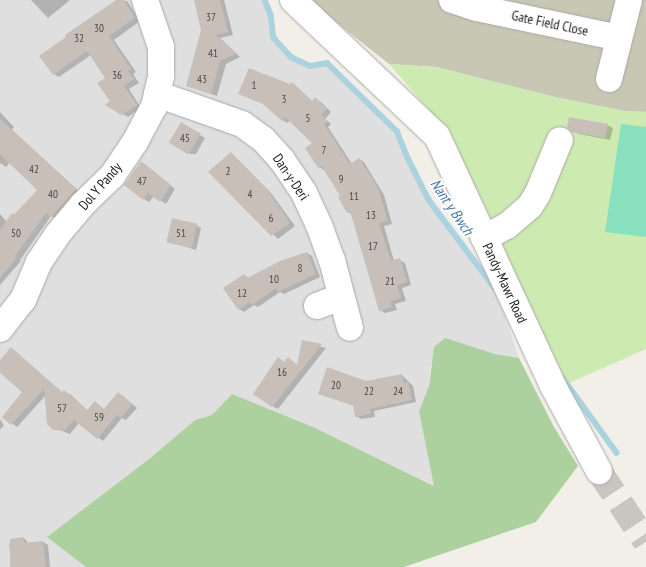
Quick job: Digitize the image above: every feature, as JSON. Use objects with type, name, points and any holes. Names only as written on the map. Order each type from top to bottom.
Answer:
[{"type":"street","name":"Dol Y Pandy","points":[[0,330],[23,300],[39,262],[83,204],[112,176],[131,149],[154,107],[161,76],[162,47],[145,0]]},
{"type":"street","name":"Pandy-Mawr Road","points":[[293,0],[437,136],[553,386],[599,471]]},
{"type":"street","name":"Gate Field Close","points":[[452,0],[478,4],[619,38]]},
{"type":"street","points":[[609,79],[629,0]]},
{"type":"street","name":"Dan-y-Deri","points":[[157,94],[242,124],[282,160],[304,193],[319,225],[332,260],[350,328]]},
{"type":"street","points":[[484,238],[507,226],[530,206],[538,193],[560,140]]},
{"type":"street","points":[[317,306],[341,297]]},
{"type":"shaded area","points":[[0,0],[265,0],[271,15],[274,38],[291,57],[310,66],[327,63],[397,131],[429,200],[496,289],[519,358],[495,354],[430,366],[429,386],[419,411],[435,486],[313,427],[232,394],[212,415],[195,420],[149,459],[48,537],[86,567],[0,567]]},
{"type":"shaded area","points":[[308,0],[646,0],[646,112],[624,111],[559,98],[436,67],[389,64]]},
{"type":"green space","points":[[389,64],[436,67],[559,98],[624,111],[646,112],[646,349],[567,384],[544,354],[500,236],[443,126]]},
{"type":"green space","points":[[621,124],[646,127],[646,237],[605,232]]},
{"type":"green space","points":[[445,338],[495,354],[519,358],[554,427],[578,466],[536,522],[404,567],[86,567],[47,537],[149,459],[195,420],[212,415],[232,394],[313,427],[434,486],[419,411],[429,386],[434,347]]},
{"type":"building","points":[[116,0],[124,0],[135,18],[109,36],[131,69],[128,71],[134,79],[124,86],[137,105],[121,115],[105,105],[110,101],[97,83],[105,78],[87,51],[53,75],[39,56],[66,37],[65,35]]},
{"type":"building","points":[[194,0],[220,0],[228,32],[216,35],[236,54],[220,61],[211,94],[186,86],[201,30]]},
{"type":"building","points":[[249,68],[290,84],[292,82],[312,101],[315,97],[327,109],[321,115],[327,121],[324,124],[350,164],[359,158],[373,179],[379,191],[388,221],[379,223],[391,261],[400,258],[407,282],[397,285],[401,298],[390,301],[392,307],[379,311],[350,211],[347,213],[338,197],[340,196],[322,166],[318,168],[305,148],[312,143],[285,117],[282,121],[263,104],[238,94]]},
{"type":"building","points":[[569,117],[608,124],[605,138],[572,132],[567,127]]},
{"type":"building","points":[[0,119],[76,189],[51,217],[46,213],[15,256],[17,258],[0,278],[0,230],[12,213],[14,215],[37,190],[0,154]]},
{"type":"building","points":[[181,122],[201,134],[188,154],[169,143]]},
{"type":"building","points":[[231,152],[266,188],[290,223],[271,236],[208,172]]},
{"type":"building","points":[[141,161],[171,185],[160,202],[148,193],[143,200],[124,185]]},
{"type":"building","points":[[172,218],[197,224],[192,248],[166,242]]},
{"type":"building","points":[[307,252],[316,274],[278,292],[276,288],[252,305],[250,302],[238,310],[223,288],[244,274],[247,278],[280,261]]},
{"type":"building","points":[[302,340],[322,344],[272,407],[253,394],[278,357],[284,362],[288,357],[297,365]]},
{"type":"building","points":[[11,347],[62,392],[64,390],[87,410],[95,401],[104,409],[118,392],[132,404],[121,418],[117,415],[97,439],[74,420],[64,431],[53,430],[47,424],[44,389],[11,425],[2,417],[22,392],[0,373],[0,360]]},
{"type":"building","points":[[327,367],[366,381],[402,374],[404,383],[408,382],[412,400],[370,409],[371,414],[355,417],[353,405],[318,394]]},
{"type":"building","points":[[24,537],[24,543],[43,541],[46,567],[10,567],[10,539]]},
{"type":"waterway","name":"Nant y Bwch","points":[[265,0],[271,15],[274,38],[291,57],[310,66],[327,63],[397,131],[429,200],[494,287]]},
{"type":"waterway","name":"Nant y Bwch","points":[[563,378],[617,453]]},
{"type":"tunnel","points":[[599,471],[646,542]]}]
